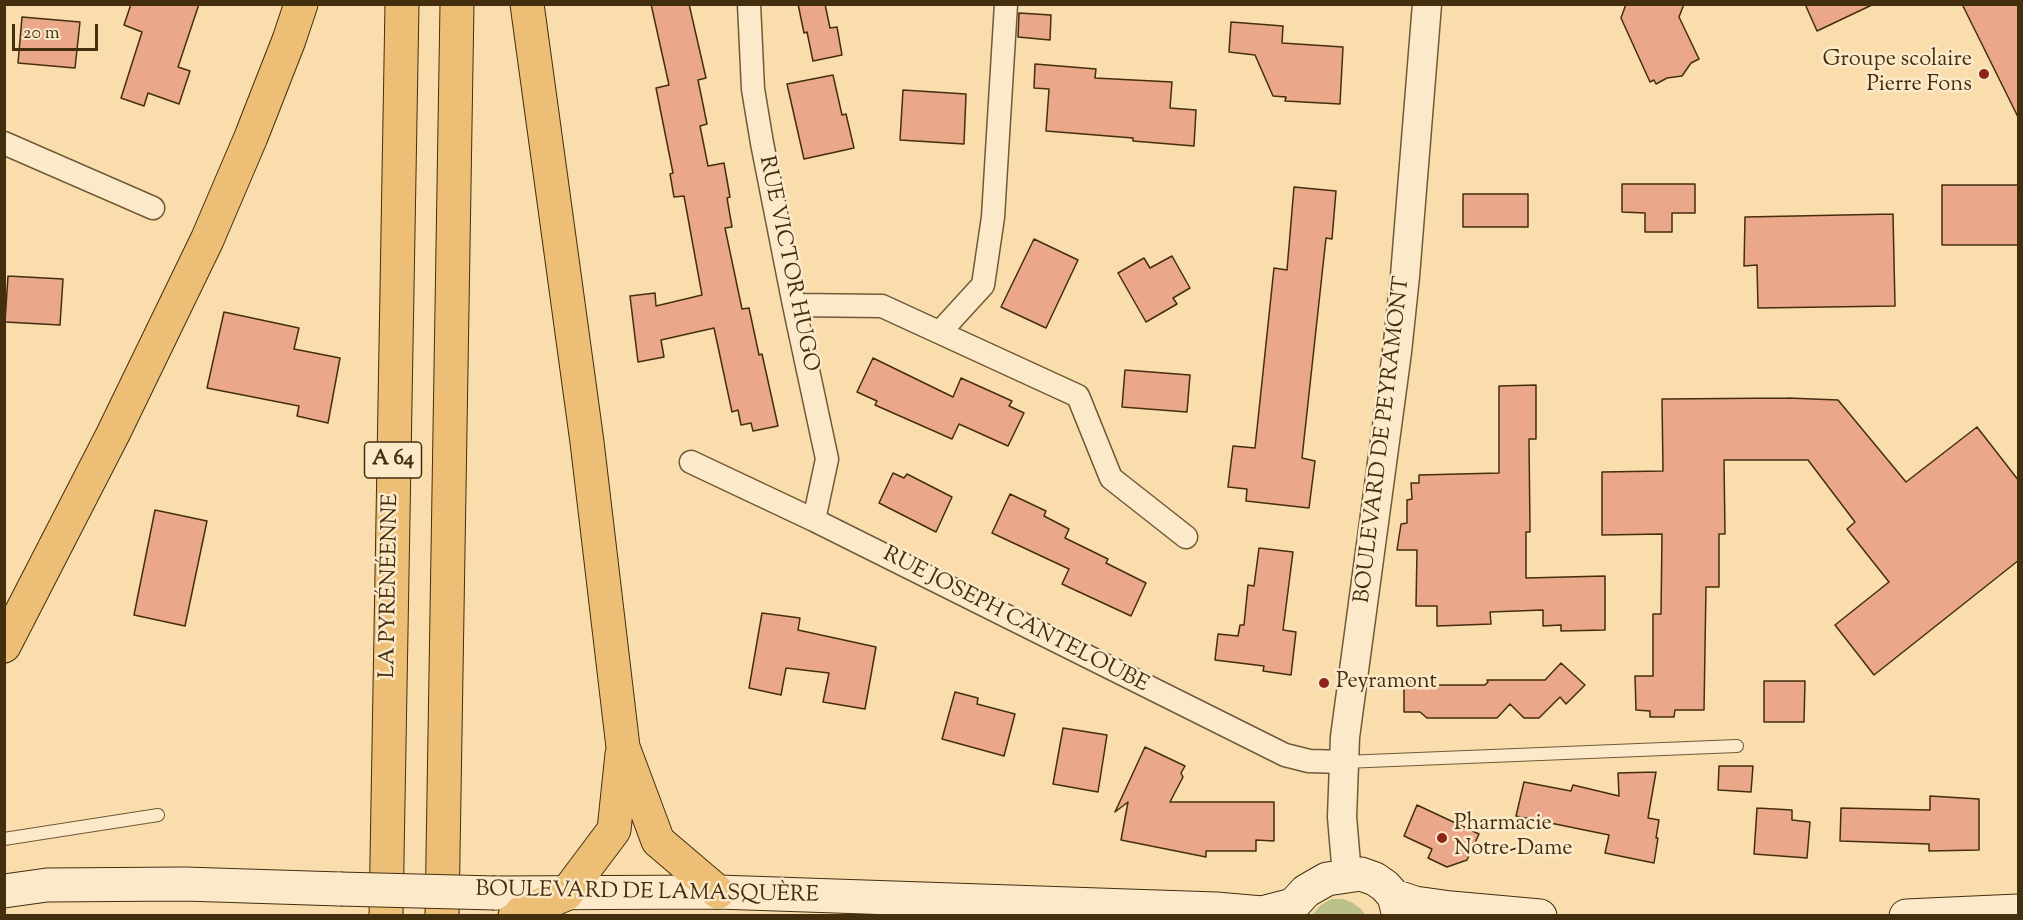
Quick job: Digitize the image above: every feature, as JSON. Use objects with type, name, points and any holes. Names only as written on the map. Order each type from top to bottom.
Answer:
[{"type":"highway","points":[[4,646],[113,434],[207,240],[251,137],[301,4]]},
{"type":"highway","name":"LA PYRÉNÉENNE","points":[[386,915],[402,4]]},
{"type":"highway","name":"A 64","points":[[442,915],[457,4]]},
{"type":"highway","points":[[527,4],[586,442],[623,747],[614,830],[566,894]]},
{"type":"highway","points":[[623,747],[658,841],[718,892]]},
{"type":"main road","points":[[1286,911],[1306,891],[1327,879],[1361,874],[1385,886],[1396,906],[1414,903],[1540,915]]},
{"type":"main road","name":"BOULEVARD DE LAMASQUÈRE","points":[[4,891],[47,885],[185,884],[340,889],[505,904],[566,894],[718,892],[1216,909],[1262,913],[1286,911]]},
{"type":"main road","points":[[1906,915],[2019,911]]},
{"type":"street","name":"RUE VICTOR HUGO","points":[[749,4],[753,90],[794,305],[827,459],[814,520]]},
{"type":"street","points":[[940,332],[983,285],[993,217],[1006,4]]},
{"type":"street","name":"BOULEVARD DE PEYRAMONT","points":[[1347,875],[1342,817],[1345,737],[1403,298],[1427,4]]},
{"type":"street","points":[[4,143],[153,208]]},
{"type":"street","points":[[794,305],[882,306],[1078,396],[1111,477],[1186,537]]},
{"type":"street","name":"RUE JOSEPH CANTELOUBE","points":[[691,462],[814,520],[1285,755],[1309,762],[1344,762]]},
{"type":"lane","points":[[1344,762],[1737,746]]},
{"type":"lane","points":[[4,839],[158,815]]},
{"type":"green space","points":[[1331,899],[1343,899],[1353,903],[1365,915],[1312,915],[1321,905]]},
{"type":"building","points":[[131,4],[199,4],[178,67],[190,71],[179,104],[148,93],[144,106],[121,98],[142,32],[124,25]]},
{"type":"building","points":[[651,4],[689,4],[706,78],[698,80],[707,124],[700,126],[708,166],[724,163],[732,227],[725,228],[742,309],[749,308],[778,426],[753,431],[751,423],[741,425],[738,410],[732,412],[714,328],[661,340],[664,357],[638,362],[630,296],[655,293],[656,306],[702,295],[684,196],[674,197],[670,174],[673,173],[656,88],[669,85]]},
{"type":"building","points":[[798,4],[825,4],[830,28],[837,27],[842,55],[813,61]]},
{"type":"building","points":[[1626,4],[1684,4],[1679,17],[1699,59],[1691,63],[1682,76],[1667,78],[1656,84],[1654,80],[1650,82],[1621,18]]},
{"type":"building","points":[[1805,4],[1874,4],[1817,31]]},
{"type":"building","points":[[1962,4],[2019,4],[2019,119]]},
{"type":"building","points":[[1019,13],[1051,15],[1050,40],[1018,37]]},
{"type":"building","points":[[22,17],[80,22],[75,68],[18,63]]},
{"type":"building","points":[[1231,22],[1283,26],[1282,43],[1343,47],[1340,104],[1285,101],[1286,97],[1273,96],[1255,55],[1229,52]]},
{"type":"building","points":[[1035,64],[1096,69],[1095,78],[1172,82],[1170,108],[1196,110],[1194,146],[1133,141],[1133,138],[1046,131],[1049,89],[1034,88]]},
{"type":"building","points":[[833,75],[842,115],[846,114],[854,148],[804,159],[787,84]]},
{"type":"building","points":[[903,90],[966,94],[964,144],[900,140]]},
{"type":"building","points":[[1622,184],[1695,184],[1695,213],[1672,213],[1672,232],[1645,232],[1645,213],[1622,212]]},
{"type":"building","points":[[1942,185],[2019,185],[2019,245],[1942,245]]},
{"type":"building","points":[[1294,187],[1336,191],[1332,239],[1326,238],[1302,458],[1315,461],[1309,508],[1246,501],[1247,489],[1228,487],[1233,446],[1255,448],[1274,268],[1287,270]]},
{"type":"building","points":[[1463,194],[1528,194],[1528,227],[1463,227]]},
{"type":"building","points":[[1893,214],[1895,306],[1758,308],[1757,265],[1744,266],[1745,217]]},
{"type":"building","points":[[1034,239],[1078,260],[1046,328],[1001,307]]},
{"type":"building","points":[[1172,256],[1190,288],[1173,298],[1177,304],[1146,322],[1118,273],[1144,258],[1150,268]]},
{"type":"building","points":[[8,276],[63,279],[60,325],[5,322]]},
{"type":"building","points":[[224,312],[299,328],[294,349],[340,358],[328,423],[297,416],[299,406],[207,388]]},
{"type":"building","points":[[873,358],[953,397],[961,378],[1012,401],[1009,406],[1024,413],[1008,446],[959,424],[952,439],[875,405],[877,401],[857,392]]},
{"type":"building","points":[[1125,370],[1190,375],[1187,412],[1122,407]]},
{"type":"building","points":[[1536,385],[1536,439],[1529,439],[1530,532],[1526,532],[1526,578],[1605,576],[1605,630],[1561,631],[1561,625],[1543,626],[1543,610],[1490,612],[1491,624],[1437,626],[1437,606],[1416,606],[1417,550],[1397,550],[1401,524],[1407,523],[1407,500],[1412,499],[1411,483],[1419,483],[1419,475],[1499,473],[1499,386]]},
{"type":"building","points":[[1662,399],[1838,400],[1906,482],[1977,427],[2019,481],[2019,560],[1874,675],[1835,625],[1889,582],[1847,529],[1855,522],[1808,460],[1724,460],[1725,534],[1719,534],[1719,587],[1706,587],[1704,710],[1675,710],[1674,717],[1650,717],[1650,711],[1636,710],[1635,676],[1653,676],[1653,614],[1661,614],[1662,534],[1602,535],[1602,472],[1663,471]]},
{"type":"building","points":[[893,473],[904,478],[907,474],[952,497],[936,532],[879,503]]},
{"type":"building","points":[[1010,494],[1046,511],[1044,516],[1069,529],[1065,538],[1108,559],[1106,563],[1146,583],[1131,616],[1062,584],[1069,569],[992,533]]},
{"type":"building","points":[[155,510],[207,521],[185,626],[134,615]]},
{"type":"building","points":[[1259,548],[1293,552],[1283,630],[1296,632],[1291,675],[1263,671],[1264,666],[1215,660],[1218,634],[1238,636],[1240,625],[1244,625],[1248,585],[1254,586]]},
{"type":"building","points":[[762,613],[800,618],[798,630],[876,647],[865,709],[823,702],[829,673],[786,668],[781,695],[749,688]]},
{"type":"building","points":[[1561,663],[1585,685],[1566,704],[1560,697],[1539,718],[1524,718],[1510,704],[1497,718],[1427,718],[1420,712],[1404,712],[1404,680],[1432,680],[1437,685],[1485,685],[1487,680],[1545,680]]},
{"type":"building","points":[[1764,681],[1805,681],[1804,722],[1764,722]]},
{"type":"building","points":[[955,692],[978,698],[977,704],[1015,714],[1004,756],[942,739]]},
{"type":"building","points":[[1063,728],[1107,735],[1098,792],[1053,784]]},
{"type":"building","points":[[1145,747],[1185,766],[1181,773],[1183,777],[1170,802],[1274,802],[1274,841],[1256,840],[1256,851],[1206,851],[1206,857],[1121,840],[1128,802],[1115,812]]},
{"type":"building","points":[[1719,766],[1753,766],[1751,792],[1718,790]]},
{"type":"building","points":[[1656,772],[1648,818],[1659,820],[1654,863],[1605,853],[1609,835],[1516,816],[1524,782],[1571,791],[1573,785],[1619,796],[1618,773]]},
{"type":"building","points":[[1930,796],[1979,799],[1979,850],[1929,851],[1929,844],[1840,841],[1841,808],[1930,810]]},
{"type":"building","points":[[1417,805],[1479,834],[1467,860],[1447,867],[1428,858],[1432,849],[1404,836]]},
{"type":"building","points":[[1757,808],[1792,810],[1792,820],[1810,822],[1807,858],[1754,854]]},
{"type":"place","name":"Groupe scolaire Pierre Fons","points":[[1984,74]]},
{"type":"place","name":"Peyramont","points":[[1324,683]]},
{"type":"place","name":"Pharmacie Notre-Dame","points":[[1442,838]]}]
